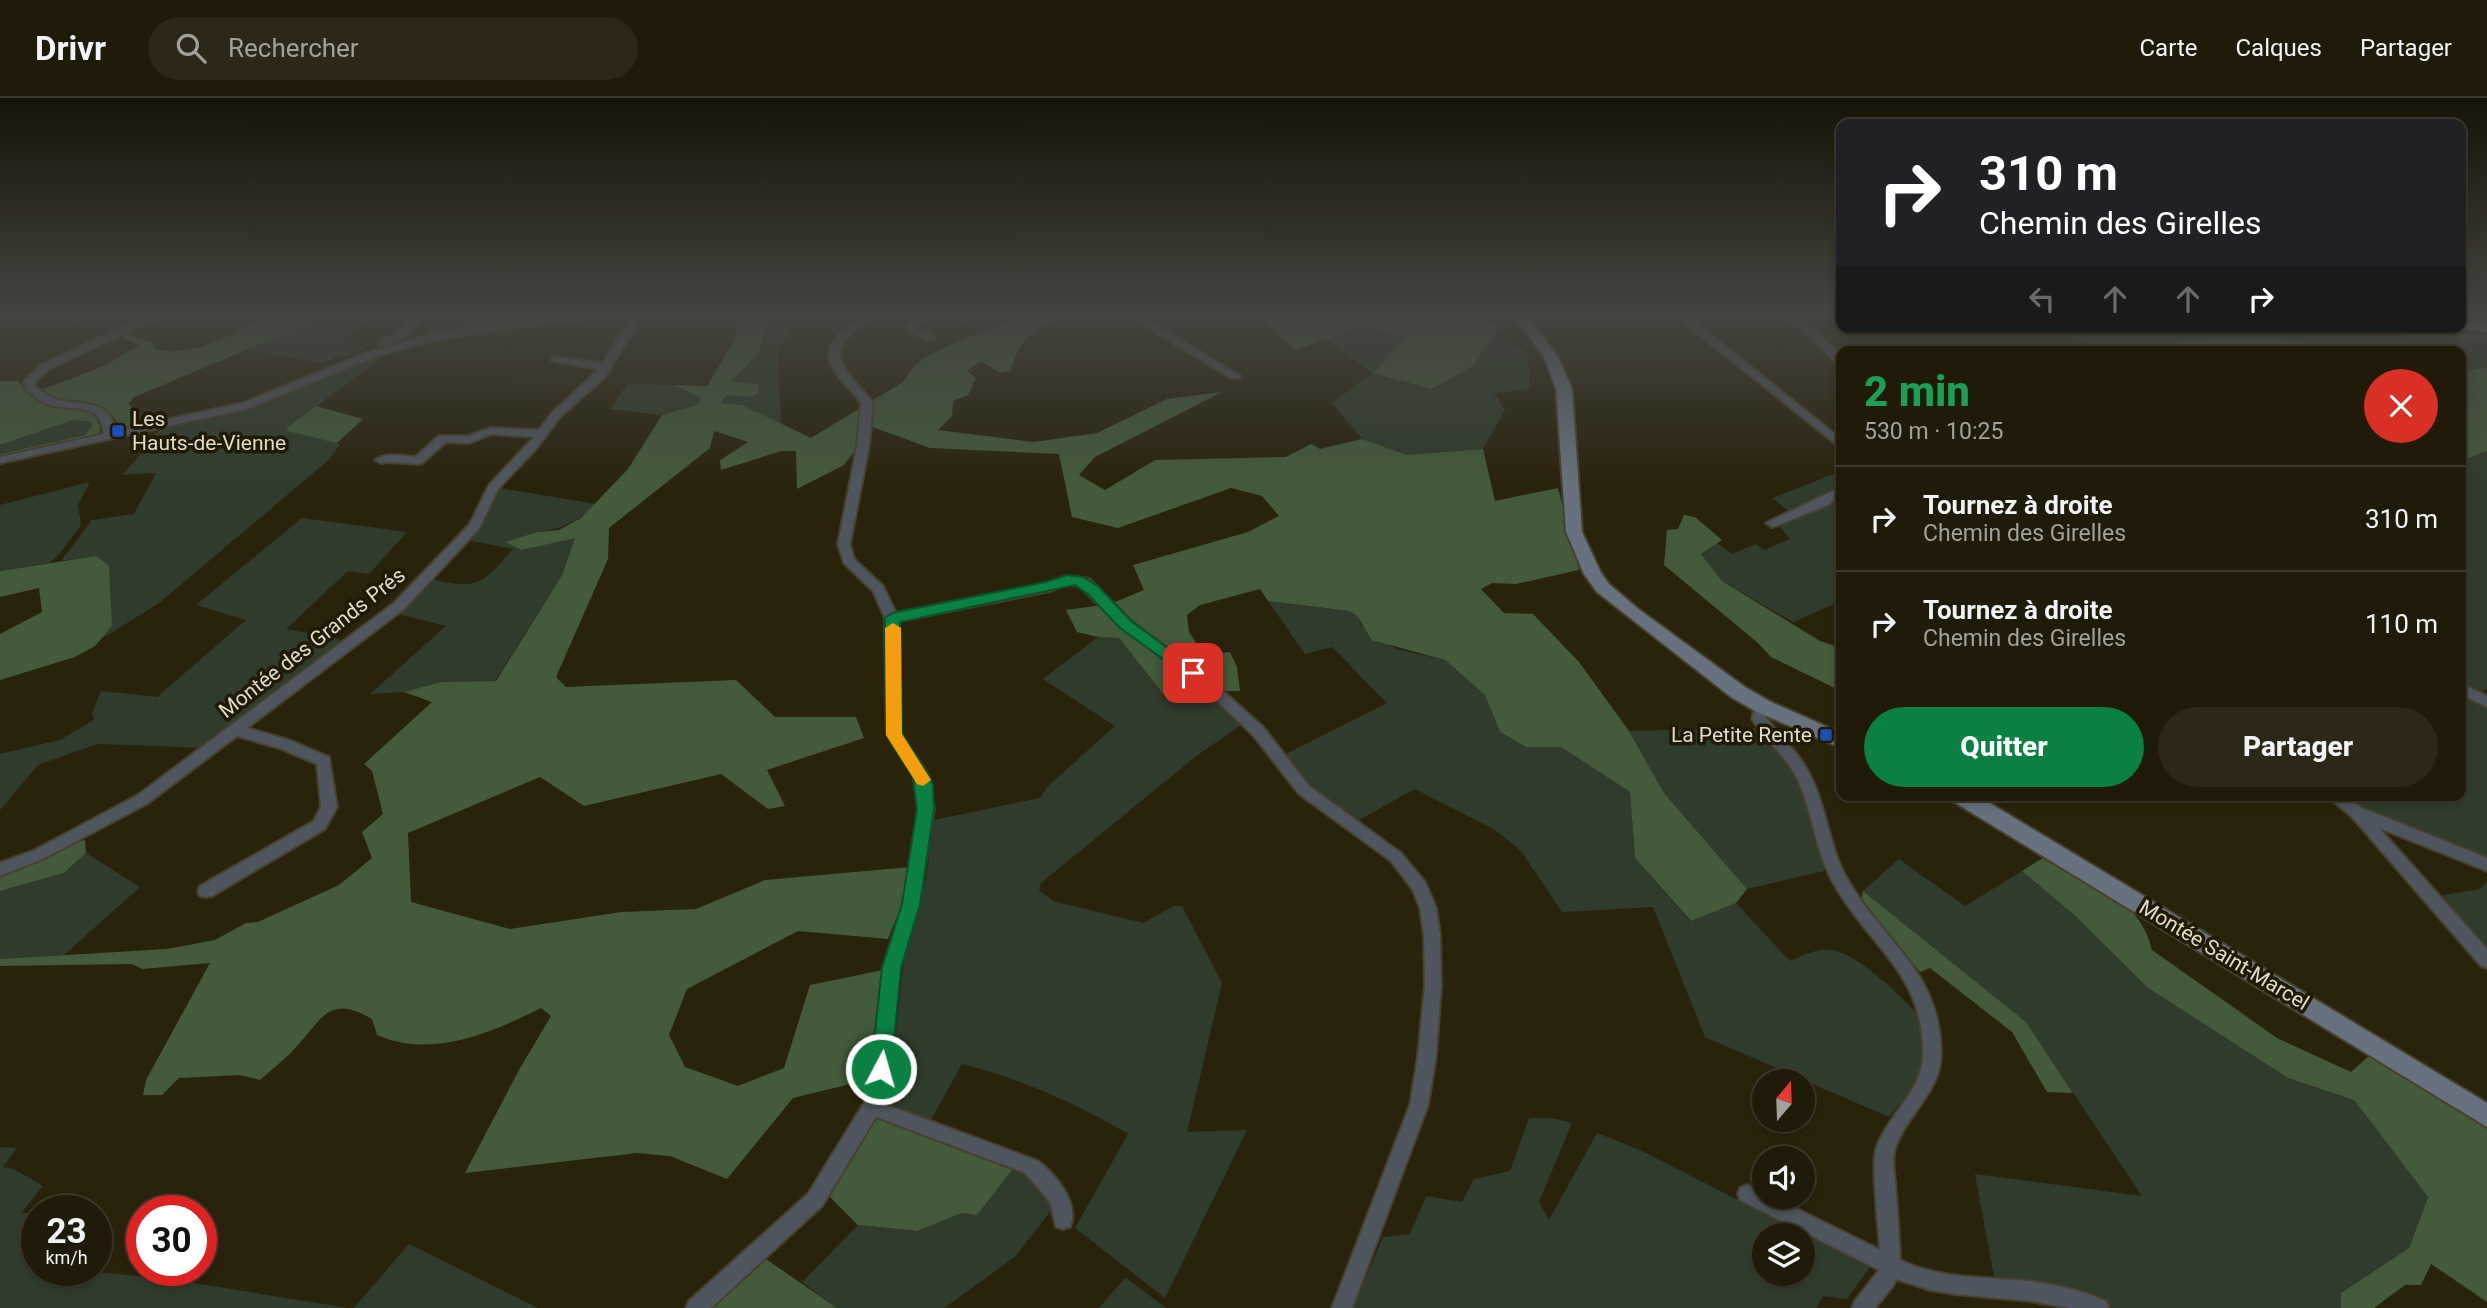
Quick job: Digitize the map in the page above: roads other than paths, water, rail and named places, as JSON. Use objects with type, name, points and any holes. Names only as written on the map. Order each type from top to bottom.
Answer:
[{"type":"main road","points":[[1555,369],[1564,389],[1574,532],[1593,575],[1603,588],[1631,612],[1697,663],[1762,706],[1836,739]]},
{"type":"main road","name":"Montée Saint-Marcel","points":[[1969,801],[2487,1115]]},
{"type":"street","points":[[43,369],[29,381],[30,388],[50,401],[100,411],[108,420],[110,435]]},
{"type":"street","points":[[0,460],[246,406],[331,369]]},
{"type":"street","name":"Montée des Grands Prés","points":[[0,870],[40,854],[120,813],[236,730],[414,593],[475,526],[494,488],[556,415],[588,389],[605,369]]},
{"type":"street","points":[[696,1308],[816,1200],[873,1108],[881,1081],[891,968],[911,904],[926,809],[921,775],[894,735],[892,618],[878,589],[848,559],[844,544],[863,446],[867,402],[840,369]]},
{"type":"street","points":[[1224,369],[1235,376]]},
{"type":"street","points":[[1747,369],[1836,441]]},
{"type":"street","points":[[381,460],[387,458],[418,461],[443,438],[469,440],[499,431],[542,434]]},
{"type":"street","points":[[1772,523],[1824,502],[1836,494]]},
{"type":"street","points":[[892,618],[1049,587],[1067,580],[1084,582],[1126,624],[1178,661],[1241,714],[1266,740],[1304,790],[1387,850],[1419,887],[1428,908],[1432,935],[1433,985],[1427,1056],[1419,1104],[1342,1308]]},
{"type":"street","points":[[2466,691],[2487,702]]},
{"type":"street","points":[[1762,706],[1759,719],[1790,753],[1804,780],[1838,876],[1854,905],[1910,970],[1927,1008],[1931,1068],[1889,1137],[1884,1153],[1891,1265],[1886,1279],[1862,1308]]},
{"type":"street","points":[[206,891],[320,825],[329,807],[324,761],[284,744],[236,730]]},
{"type":"street","points":[[2341,801],[2357,813],[2487,961]]},
{"type":"street","points":[[2357,813],[2487,865]]},
{"type":"street","points":[[873,1108],[1031,1167],[1039,1173],[1063,1209],[1062,1220]]},
{"type":"street","points":[[1747,1194],[1907,1274],[1930,1282],[2066,1297],[2099,1308]]},
{"type":"place","name":"Les Hauts-de-Vienne","points":[[118,431]]},
{"type":"place","name":"La Petite Rente","points":[[1826,735]]}]
